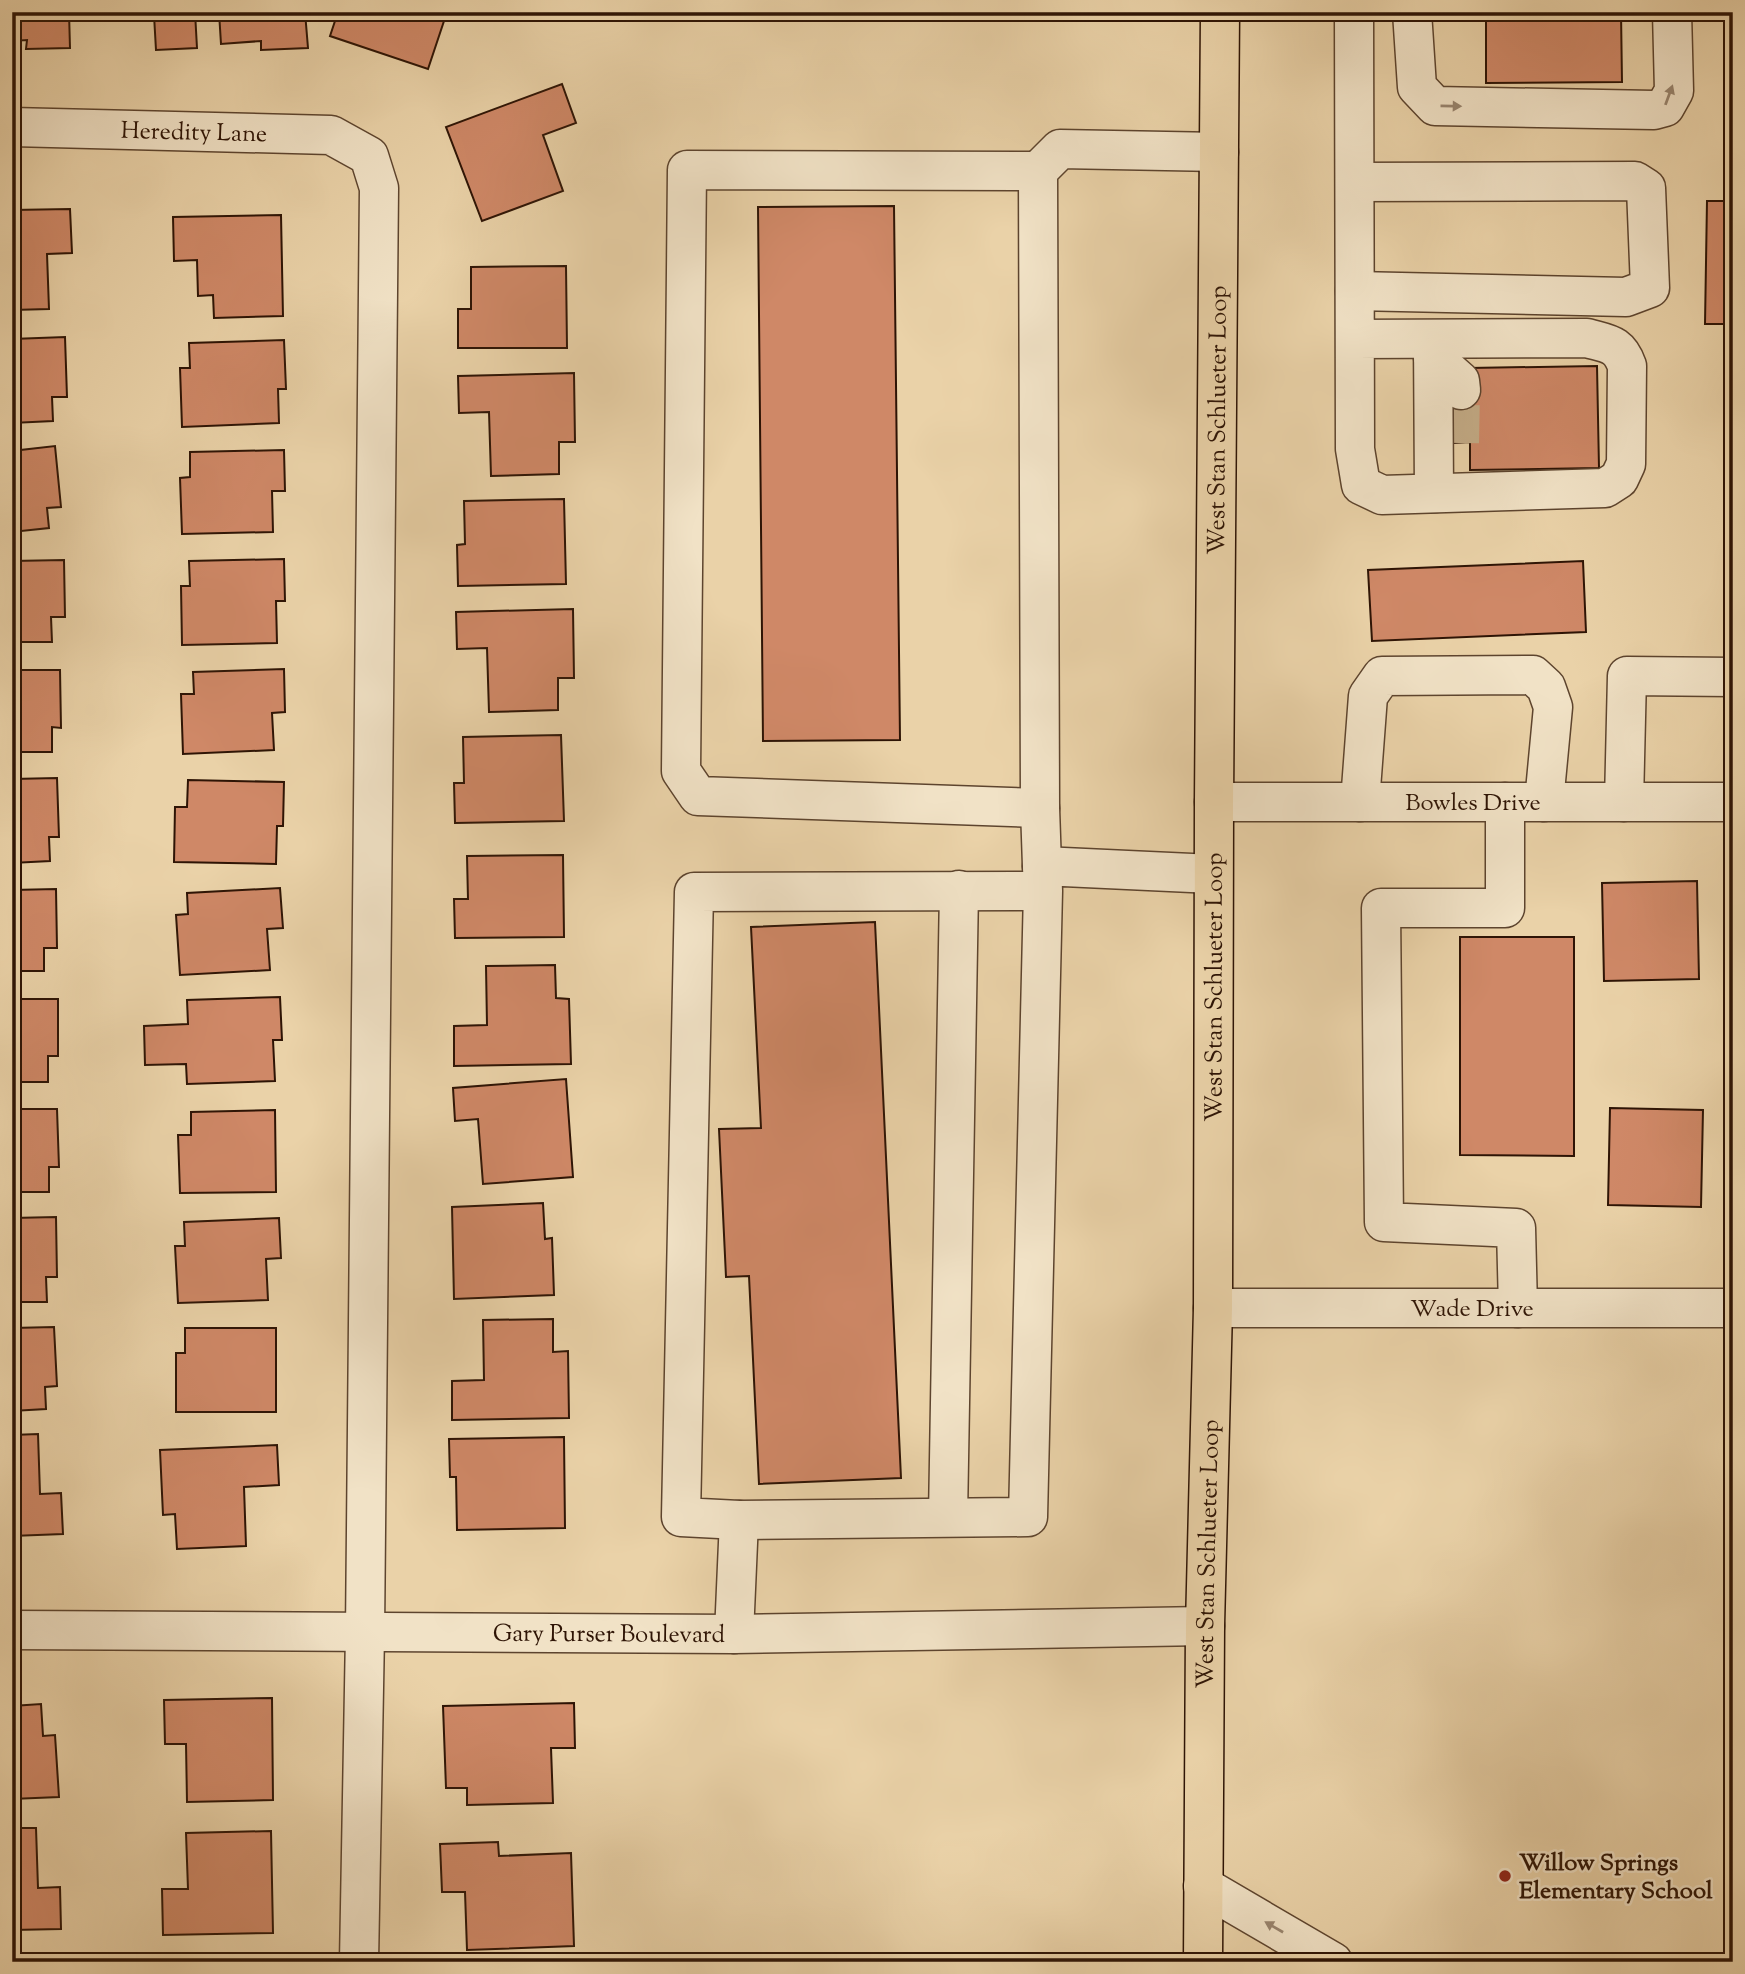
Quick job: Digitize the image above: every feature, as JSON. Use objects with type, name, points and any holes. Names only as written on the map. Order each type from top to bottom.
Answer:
[{"type":"main road","name":"West Stan Schlueter Loop","points":[[1203,1962],[1205,1626],[1213,1308],[1213,874],[1220,12]]},
{"type":"street","points":[[1354,12],[1355,449],[1361,485],[1382,495],[1434,487],[1605,488],[1619,479],[1626,464],[1628,366],[1623,354],[1614,345],[1587,338],[1433,348],[1355,339]]},
{"type":"street","points":[[1412,12],[1416,87],[1435,106],[1654,110],[1665,107],[1674,91],[1672,12]]},
{"type":"street","name":"Heredity Lane","points":[[12,127],[331,135],[369,156],[379,188],[365,1633]]},
{"type":"street","points":[[1040,808],[698,796],[681,771],[687,170],[1038,171],[1060,149],[1219,152]]},
{"type":"street","points":[[1038,171],[1040,808],[1043,878],[1028,1517],[739,1520],[681,1517],[694,892],[959,890],[1043,878],[1213,874]]},
{"type":"street","points":[[1354,291],[1626,297],[1650,288],[1646,188],[1634,181],[1355,182]]},
{"type":"street","points":[[1433,348],[1460,381],[1461,390]]},
{"type":"street","points":[[1433,348],[1434,487]]},
{"type":"street","points":[[1434,487],[1459,452],[1460,443]]},
{"type":"street","points":[[1360,802],[1367,696],[1382,676],[1532,675],[1546,687],[1553,706],[1544,802]]},
{"type":"street","points":[[1625,802],[1627,676],[1733,677]]},
{"type":"street","name":"Bowles Drive","points":[[1214,802],[1733,802]]},
{"type":"street","points":[[1506,802],[1505,908],[1381,908],[1384,1222],[1516,1228],[1518,1308]]},
{"type":"street","points":[[948,1517],[959,890]]},
{"type":"street","name":"Wade Drive","points":[[1213,1308],[1733,1308]]},
{"type":"street","points":[[734,1634],[739,1520]]},
{"type":"street","name":"Gary Purser Boulevard","points":[[12,1630],[734,1634],[1205,1626]]},
{"type":"street","points":[[359,1962],[365,1633]]},
{"type":"street","points":[[1203,1886],[1333,1962]]},
{"type":"building","points":[[12,12],[69,12],[70,48],[26,49],[27,40],[12,41]]},
{"type":"building","points":[[96,12],[195,12],[197,48],[156,50],[154,15],[96,18]]},
{"type":"building","points":[[219,12],[305,12],[308,48],[261,50],[261,41],[221,44]]},
{"type":"building","points":[[338,12],[447,12],[428,69],[330,36]]},
{"type":"building","points":[[1486,12],[1621,12],[1622,82],[1486,83]]},
{"type":"building","points":[[562,84],[576,123],[543,135],[563,191],[482,221],[446,127]]},
{"type":"building","points":[[1707,201],[1733,201],[1733,324],[1705,324]]},
{"type":"building","points":[[894,206],[900,740],[763,741],[758,207]]},
{"type":"building","points":[[70,209],[72,253],[47,254],[49,309],[12,310],[12,210]]},
{"type":"building","points":[[281,215],[283,316],[214,318],[213,295],[198,296],[197,260],[174,261],[173,217]]},
{"type":"building","points":[[566,266],[567,348],[458,348],[458,309],[471,309],[471,267]]},
{"type":"building","points":[[65,337],[67,397],[52,397],[53,421],[12,423],[12,339]]},
{"type":"building","points":[[284,340],[286,389],[278,389],[279,423],[182,427],[180,368],[190,368],[189,343]]},
{"type":"building","points":[[1597,366],[1599,468],[1470,470],[1470,442],[1453,443],[1452,390],[1469,368]]},
{"type":"building","points":[[574,373],[575,442],[559,442],[559,474],[491,476],[489,412],[459,413],[458,376]]},
{"type":"building","points":[[55,446],[61,507],[47,508],[49,528],[12,532],[12,451]]},
{"type":"building","points":[[284,450],[285,491],[272,491],[273,532],[182,534],[180,478],[190,477],[190,452]]},
{"type":"building","points":[[564,499],[566,584],[458,586],[457,545],[465,544],[464,501]]},
{"type":"building","points":[[284,559],[285,601],[276,601],[277,643],[182,645],[181,586],[190,586],[189,561]]},
{"type":"building","points":[[64,560],[65,617],[51,617],[52,642],[12,642],[12,561]]},
{"type":"building","points":[[1583,561],[1586,632],[1372,641],[1368,570]]},
{"type":"building","points":[[573,609],[574,678],[558,678],[558,710],[489,712],[487,648],[457,649],[456,612]]},
{"type":"building","points":[[284,669],[285,712],[272,713],[274,750],[183,754],[181,694],[194,694],[193,672]]},
{"type":"building","points":[[12,670],[60,670],[61,728],[52,727],[52,752],[12,752]]},
{"type":"building","points":[[561,735],[564,821],[455,823],[454,783],[464,783],[463,737]]},
{"type":"building","points":[[57,778],[59,837],[49,837],[50,861],[12,863],[12,779]]},
{"type":"building","points":[[188,780],[284,782],[283,826],[277,826],[276,864],[174,862],[175,807],[187,807]]},
{"type":"building","points":[[563,855],[564,937],[455,938],[454,899],[468,899],[467,856]]},
{"type":"building","points":[[1697,881],[1699,979],[1604,981],[1602,883]]},
{"type":"building","points":[[280,888],[283,928],[267,929],[270,970],[180,975],[176,915],[188,914],[187,893]]},
{"type":"building","points":[[56,889],[57,948],[44,948],[44,971],[12,971],[12,890]]},
{"type":"building","points":[[875,922],[901,1478],[759,1484],[749,1276],[726,1277],[719,1129],[761,1128],[751,927]]},
{"type":"building","points":[[1460,937],[1574,937],[1574,1156],[1460,1155]]},
{"type":"building","points":[[555,965],[556,998],[569,999],[571,1064],[454,1066],[454,1026],[487,1025],[486,966]]},
{"type":"building","points":[[280,997],[282,1040],[273,1040],[275,1081],[187,1084],[186,1064],[145,1065],[144,1026],[188,1024],[187,1000]]},
{"type":"building","points":[[12,999],[58,999],[58,1056],[48,1056],[48,1082],[12,1082]]},
{"type":"building","points":[[566,1079],[573,1177],[483,1184],[478,1119],[455,1121],[453,1088]]},
{"type":"building","points":[[1610,1108],[1703,1110],[1701,1207],[1608,1205]]},
{"type":"building","points":[[12,1109],[57,1109],[59,1167],[49,1167],[49,1192],[12,1192]]},
{"type":"building","points":[[275,1110],[276,1192],[180,1193],[178,1135],[191,1135],[191,1112]]},
{"type":"building","points":[[1728,1110],[1733,1110],[1733,1208],[1729,1208]]},
{"type":"building","points":[[543,1203],[545,1239],[552,1238],[554,1295],[454,1299],[452,1207]]},
{"type":"building","points":[[56,1217],[57,1277],[46,1277],[47,1302],[12,1302],[12,1218]]},
{"type":"building","points":[[279,1218],[281,1258],[266,1259],[268,1300],[178,1303],[175,1246],[185,1246],[184,1222]]},
{"type":"building","points":[[553,1319],[553,1352],[568,1351],[569,1418],[452,1420],[452,1381],[484,1380],[483,1320]]},
{"type":"building","points":[[54,1327],[57,1386],[45,1387],[46,1409],[12,1411],[12,1328]]},
{"type":"building","points":[[185,1328],[276,1328],[276,1412],[176,1412],[176,1353],[185,1353]]},
{"type":"building","points":[[38,1434],[40,1494],[61,1493],[63,1534],[12,1536],[12,1435]]},
{"type":"building","points":[[564,1437],[565,1528],[457,1530],[456,1477],[450,1477],[449,1439]]},
{"type":"building","points":[[277,1445],[279,1485],[244,1487],[246,1546],[177,1549],[175,1514],[163,1515],[160,1450]]},
{"type":"building","points":[[272,1698],[273,1800],[187,1802],[186,1744],[165,1744],[164,1700]]},
{"type":"building","points":[[574,1703],[575,1748],[551,1748],[553,1803],[467,1805],[467,1788],[446,1788],[443,1706]]},
{"type":"building","points":[[41,1704],[43,1736],[55,1735],[59,1797],[12,1799],[12,1706]]},
{"type":"building","points":[[12,1828],[36,1828],[38,1888],[60,1887],[61,1929],[12,1930]]},
{"type":"building","points":[[271,1831],[273,1933],[163,1935],[162,1889],[188,1889],[186,1833]]},
{"type":"building","points":[[498,1842],[499,1856],[571,1853],[574,1946],[467,1950],[465,1892],[442,1892],[440,1844]]},
{"type":"tunnel","points":[[1460,443],[1461,390]]},
{"type":"place","name":"Willow Springs Elementary School","points":[[1505,1876]]}]
